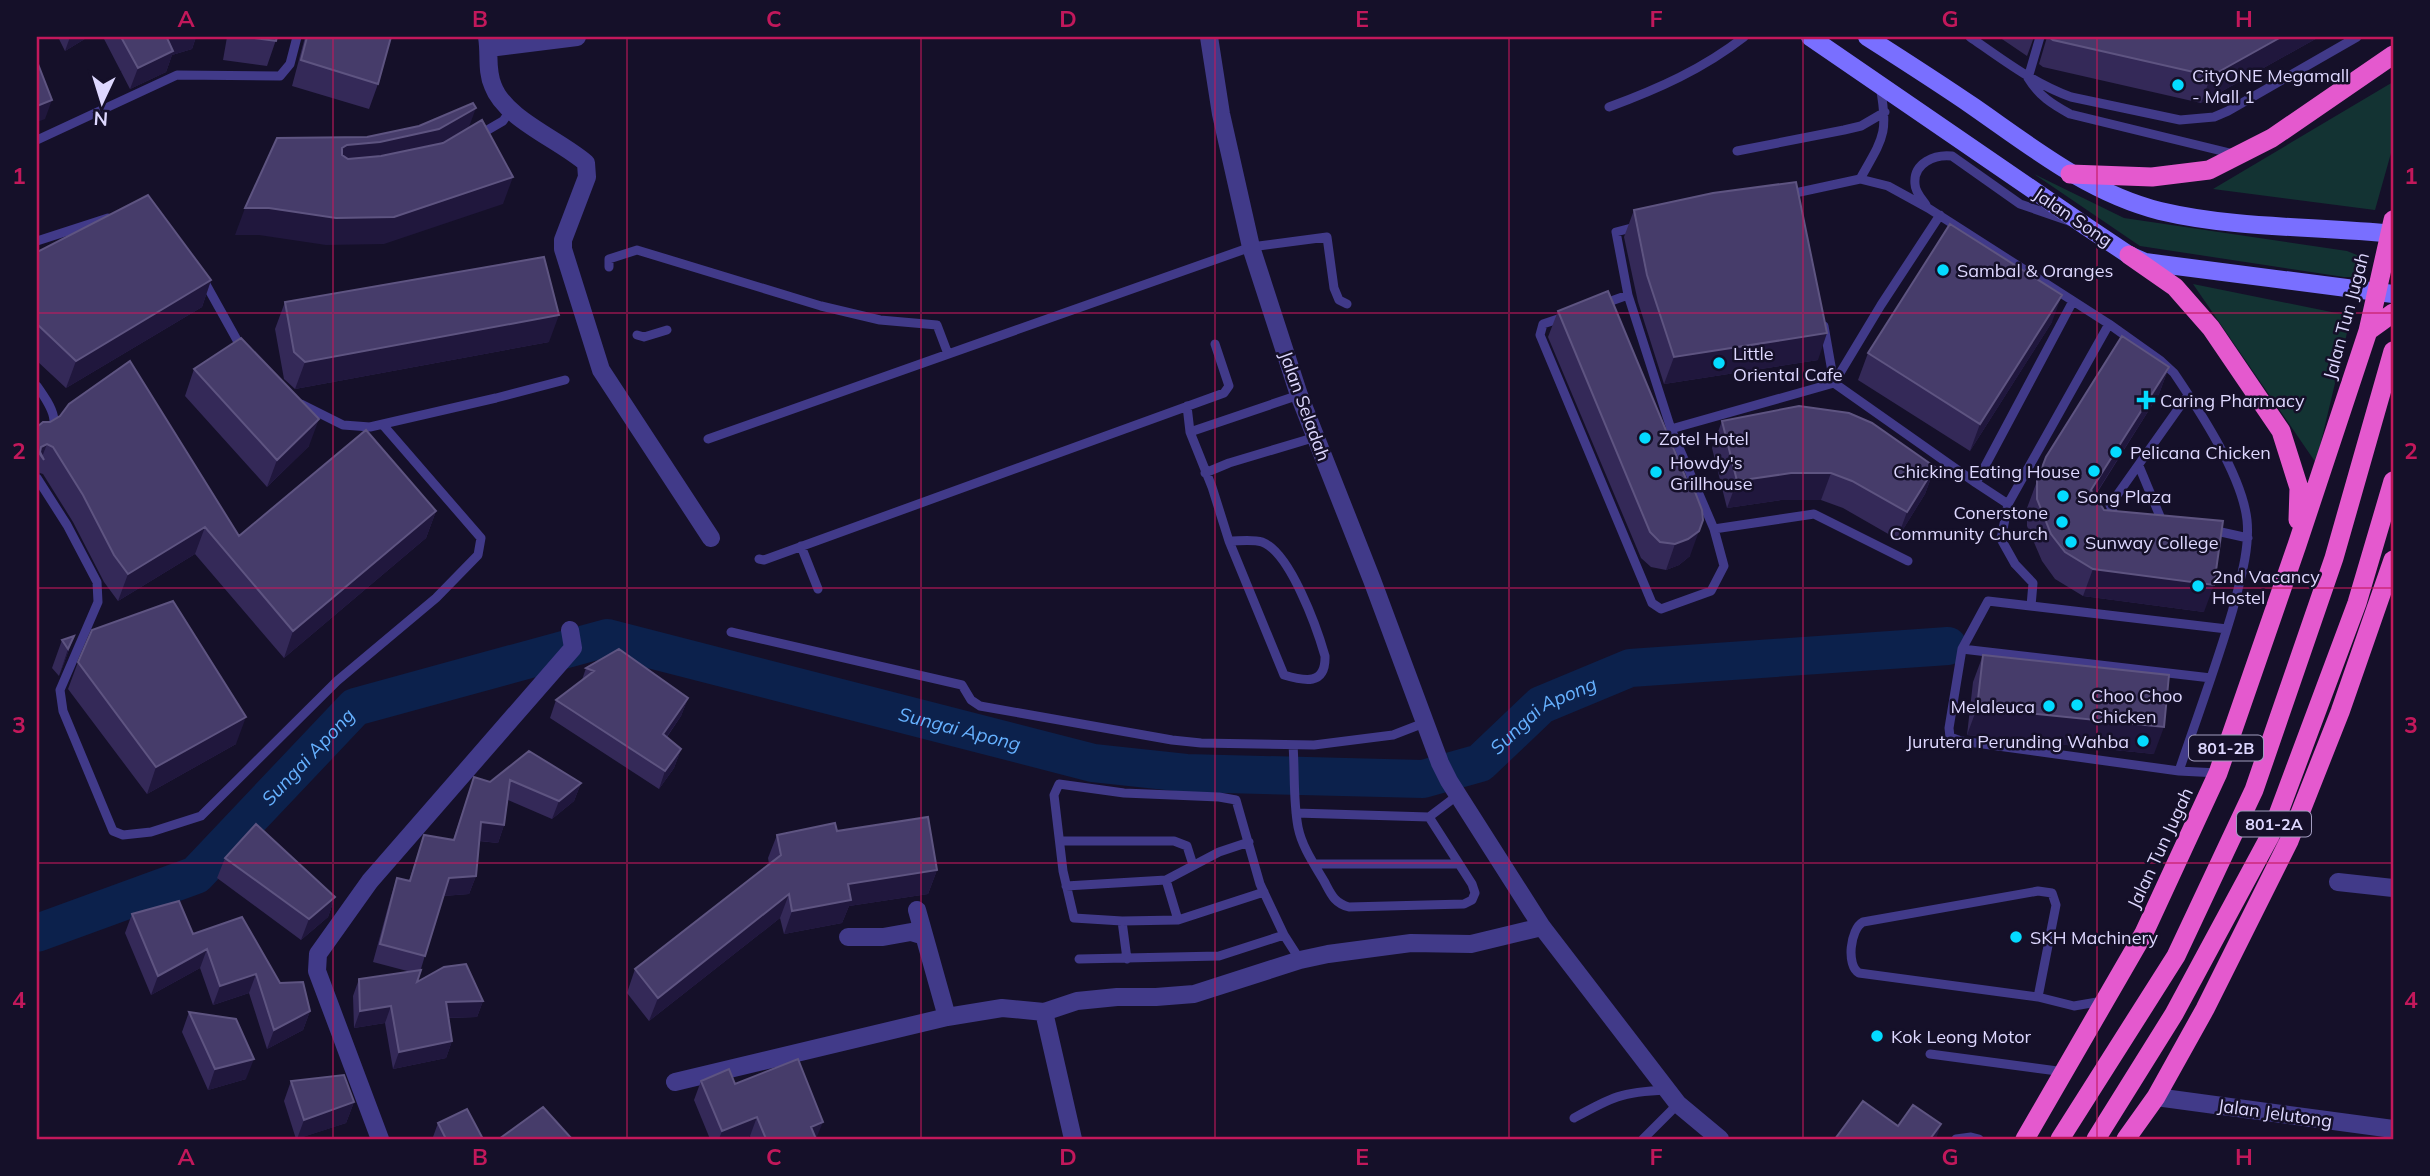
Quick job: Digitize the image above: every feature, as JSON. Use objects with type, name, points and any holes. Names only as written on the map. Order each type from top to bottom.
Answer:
[{"type":"highway","points":[[2070,174],[2120,177],[2209,170],[2272,138],[2393,55]]},
{"type":"highway","name":"Jalan Tun Jugah","points":[[2025,1139],[2144,933],[2218,773],[2368,331],[2385,293],[2392,229]]},
{"type":"highway","points":[[2129,255],[2175,288],[2211,328],[2281,431],[2300,488],[2297,545]]},
{"type":"highway","points":[[2368,331],[2393,313]]},
{"type":"highway","name":"801-2B","points":[[2060,1139],[2176,956],[2254,790],[2334,558],[2393,351]]},
{"type":"highway","name":"801-2A","points":[[2096,1139],[2174,1014],[2270,836],[2357,603],[2393,481]]},
{"type":"highway","name":"801-2A","points":[[2126,1139],[2156,1097],[2205,1009],[2290,841],[2340,712],[2393,560]]},
{"type":"main road","name":"Jalan Song","points":[[1810,37],[2129,255],[2164,266],[2385,293]]},
{"type":"main road","name":"Jalan Song","points":[[1867,37],[1963,99],[2070,174],[2135,203],[2161,211],[2259,225],[2392,229]]},
{"type":"street","points":[[577,37],[488,42],[488,71],[494,89],[510,111],[586,163],[587,177],[563,240],[563,249],[601,370],[711,538]]},
{"type":"street","name":"Jalan Seladah","points":[[1209,37],[1221,114],[1251,247],[1299,395],[1440,763],[1542,927],[1672,1097],[1720,1139]]},
{"type":"street","points":[[380,1139],[317,971],[318,954],[370,881],[571,639]]},
{"type":"street","points":[[2338,882],[2393,888]]},
{"type":"street","points":[[918,910],[947,1017]]},
{"type":"street","points":[[675,1082],[947,1017],[1002,1008],[1044,1012],[1077,1001],[1117,997],[1194,994],[1300,960],[1411,943],[1471,944],[1542,927]]},
{"type":"street","points":[[848,937],[883,937],[911,932],[924,936]]},
{"type":"street","points":[[1044,1012],[1073,1139]]},
{"type":"street","name":"Jalan Jelutong","points":[[2156,1097],[2393,1129]]},
{"type":"lane","points":[[37,140],[177,75],[281,76],[290,64],[297,37]]},
{"type":"lane","points":[[1609,107],[1662,87],[1705,65],[1744,37]]},
{"type":"lane","points":[[1970,37],[2028,78],[2071,97],[2180,120],[2199,120],[2228,111],[2357,37]]},
{"type":"lane","points":[[2040,37],[2028,78],[2037,93],[2070,114],[2240,156]]},
{"type":"lane","points":[[1860,179],[1884,133],[1885,112],[1880,86]]},
{"type":"lane","points":[[471,140],[503,121],[510,111]]},
{"type":"lane","points":[[1737,151],[1861,126],[1885,112]]},
{"type":"lane","points":[[1928,208],[1917,192],[1916,175],[1922,165],[1940,155],[1952,156],[2020,204],[2087,227]]},
{"type":"lane","points":[[1782,196],[1860,179],[1888,186],[1940,215],[2109,324],[2174,373],[2235,478],[2247,519],[2248,537],[2240,582],[2227,629],[2179,771]]},
{"type":"lane","points":[[1796,193],[1798,205]]},
{"type":"lane","points":[[37,241],[121,214]]},
{"type":"lane","points":[[1671,429],[1834,383],[1881,304],[1940,215]]},
{"type":"lane","points":[[1580,312],[1544,324],[1540,335],[1653,603],[1661,609],[1711,591],[1724,566],[1714,529],[1671,429],[1628,295],[1616,232],[1648,225]]},
{"type":"lane","points":[[708,439],[1251,247],[1327,237],[1334,288],[1339,300],[1347,304]]},
{"type":"lane","points":[[609,267],[609,259],[637,250],[821,306],[880,320],[937,326],[948,354]]},
{"type":"lane","points":[[198,270],[244,352],[252,360]]},
{"type":"lane","points":[[1592,307],[1628,295]]},
{"type":"lane","points":[[1976,483],[2073,301]]},
{"type":"lane","points":[[1822,315],[1834,383],[2008,504]]},
{"type":"lane","points":[[2031,606],[2033,583],[2015,564],[2001,539],[2008,504],[2109,324]]},
{"type":"lane","points":[[637,335],[644,337],[667,330]]},
{"type":"lane","points":[[759,559],[764,560],[1228,390],[1215,344]]},
{"type":"lane","points":[[295,399],[305,408],[343,425],[370,427],[565,380]]},
{"type":"lane","points":[[37,386],[54,413],[53,430],[46,439],[37,443]]},
{"type":"lane","points":[[1190,432],[1299,395]]},
{"type":"lane","points":[[2131,526],[2120,526],[2110,505],[2188,395]]},
{"type":"lane","points":[[1187,406],[1190,432],[1229,541],[1284,675],[1305,682],[1318,677],[1325,667],[1325,656],[1293,575],[1278,555],[1262,542],[1229,541]]},
{"type":"lane","points":[[37,478],[67,524],[97,582],[98,602],[60,690],[63,711],[113,831],[123,835],[150,832],[201,816],[337,681],[436,598],[478,555],[481,538],[383,425]]},
{"type":"lane","points":[[1205,473],[1229,463],[1316,437]]},
{"type":"lane","points":[[2139,466],[2165,527]]},
{"type":"lane","points":[[1714,529],[1814,514],[1908,561]]},
{"type":"lane","points":[[2154,527],[2178,527]]},
{"type":"lane","points":[[2204,528],[2248,537]]},
{"type":"lane","points":[[802,546],[818,589]]},
{"type":"lane","points":[[2218,773],[2179,771],[1961,741],[1950,737],[1949,728],[1962,649],[1988,601],[2227,629]]},
{"type":"lane","points":[[731,632],[962,685],[971,701],[980,706],[1172,740],[1314,745],[1392,735],[1424,723]]},
{"type":"lane","points":[[1962,649],[2211,678]]},
{"type":"lane","points":[[1294,746],[1296,813],[1304,846],[1335,901],[1349,907],[1464,904],[1472,900],[1475,893],[1472,884],[1429,817]]},
{"type":"lane","points":[[1264,892],[1178,920],[1074,918],[1059,841],[1054,795],[1059,783],[1125,793],[1236,800],[1264,892],[1284,935],[1300,960]]},
{"type":"lane","points":[[1429,817],[1454,788]]},
{"type":"lane","points":[[1296,813],[1429,817]]},
{"type":"lane","points":[[1059,841],[1174,841],[1187,846],[1193,865]]},
{"type":"lane","points":[[1066,886],[1166,880],[1219,852],[1249,842]]},
{"type":"lane","points":[[1314,864],[1460,864]]},
{"type":"lane","points":[[1166,880],[1178,920]]},
{"type":"lane","points":[[2038,997],[2056,905],[2052,893],[2039,891],[1857,925],[1851,964],[1859,973],[2038,997],[2074,1006],[2107,1001]]},
{"type":"lane","points":[[1122,921],[1127,959]]},
{"type":"lane","points":[[1079,959],[1219,957],[1284,935]]},
{"type":"lane","points":[[1930,1054],[2066,1072]]},
{"type":"lane","points":[[1574,1118],[1624,1093],[1672,1097],[1643,1139]]},
{"type":"lane","points":[[1956,1139],[1979,1139]]},
{"type":"green space","points":[[2393,82],[2393,146],[2375,210],[2213,189]]},
{"type":"green space","points":[[2034,174],[2124,218],[2347,251],[2362,257],[2367,266],[2358,277],[2344,277],[2140,246]]},
{"type":"green space","points":[[2193,284],[2351,316],[2316,463]]},
{"type":"building","points":[[121,37],[172,37],[167,38],[173,51],[138,68]]},
{"type":"building","points":[[247,37],[277,37],[276,41]]},
{"type":"building","points":[[307,37],[391,37],[378,84],[301,60]]},
{"type":"building","points":[[2049,37],[2281,37],[2211,76]]},
{"type":"building","points":[[37,65],[52,100],[37,106]]},
{"type":"building","points":[[473,103],[476,108],[439,129],[380,142],[347,145],[342,148],[342,155],[348,159],[381,156],[443,143],[482,120],[513,177],[394,217],[336,218],[269,208],[245,208],[277,138],[367,137],[419,126]]},
{"type":"building","points":[[1796,182],[1827,333],[1674,357],[1647,275],[1634,210],[1713,193]]},
{"type":"building","points":[[148,195],[211,280],[76,361],[37,324],[37,252]]},
{"type":"building","points":[[1950,224],[2062,295],[1980,424],[1868,353]]},
{"type":"building","points":[[544,257],[559,315],[305,362],[294,352],[285,302]]},
{"type":"building","points":[[1608,291],[1687,481],[1690,479],[1702,510],[1703,520],[1699,531],[1675,544],[1660,542],[1650,532],[1558,311]]},
{"type":"building","name":"Song Plaza","points":[[2122,336],[2169,367],[2091,490],[2104,510],[2223,521],[2214,585],[2093,569],[2065,552],[2051,534],[2037,499],[2037,481],[2046,457]]},
{"type":"building","points":[[241,338],[319,419],[277,460],[194,369]]},
{"type":"building","points":[[130,361],[239,536],[366,430],[436,511],[293,631],[205,527],[128,574],[114,555],[83,495],[53,447],[47,444],[41,447],[44,460],[37,450],[37,427],[60,416],[69,404]]},
{"type":"building","points":[[1799,406],[1849,413],[1872,423],[1935,467],[1907,512],[1852,481],[1831,473],[1791,473],[1737,481],[1722,421]]},
{"type":"building","points":[[173,601],[246,717],[156,767],[78,662],[92,630]]},
{"type":"building","points":[[74,636],[68,649],[62,640]]},
{"type":"building","points":[[619,649],[688,698],[663,734],[681,749],[665,771],[556,700],[594,671],[586,668]]},
{"type":"building","points":[[1983,655],[2169,675],[2164,727],[1977,708]]},
{"type":"building","points":[[529,751],[581,783],[559,801],[510,780],[504,825],[481,822],[476,876],[449,878],[425,956],[380,944],[397,878],[410,881],[424,835],[454,840],[474,777],[490,782]]},
{"type":"building","points":[[928,817],[937,870],[848,884],[851,900],[792,911],[789,894],[658,998],[635,969],[781,855],[777,835],[835,823],[837,831]]},
{"type":"building","points":[[256,824],[335,897],[309,919],[225,858]]},
{"type":"building","points":[[179,901],[193,934],[242,917],[280,983],[303,982],[310,1011],[274,1030],[256,974],[220,986],[207,949],[158,976],[132,914]]},
{"type":"building","points":[[466,964],[483,1001],[446,1002],[452,1041],[399,1052],[391,1006],[360,1011],[359,979],[421,970],[417,982],[444,967]]},
{"type":"building","points":[[189,1012],[236,1019],[254,1059],[215,1069]]},
{"type":"building","points":[[798,1059],[823,1122],[811,1127],[816,1139],[766,1139],[757,1117],[722,1131],[701,1081],[729,1069],[735,1084]]},
{"type":"building","points":[[344,1075],[354,1102],[304,1120],[291,1081]]},
{"type":"building","points":[[1863,1101],[1898,1126],[1913,1105],[1941,1124],[1930,1139],[1835,1139]]},
{"type":"building","points":[[543,1107],[572,1139],[499,1139]]},
{"type":"building","points":[[467,1109],[483,1139],[446,1139],[438,1123]]},
{"type":"waterway","name":"Sungai Apong","points":[[37,933],[196,875],[355,707],[607,638],[1093,763],[1186,773],[1423,779],[1480,763],[1541,705],[1630,668],[1948,646]]},
{"type":"place","name":"CityONE Megamall - Mall 1","points":[[2178,85]]},
{"type":"place","name":"Sambal & Oranges","points":[[1943,270]]},
{"type":"place","name":"Little Oriental Cafe","points":[[1719,363]]},
{"type":"place","name":"Caring Pharmacy","points":[[2146,400]]},
{"type":"place","name":"Zotel Hotel","points":[[1645,438]]},
{"type":"place","name":"Pelicana Chicken","points":[[2116,452]]},
{"type":"place","name":"Chicking Eating House","points":[[2094,471]]},
{"type":"place","name":"Howdy's Grillhouse","points":[[1656,472]]},
{"type":"place","name":"Song Plaza","points":[[2063,496]]},
{"type":"place","name":"Conerstone Community Church","points":[[2062,522]]},
{"type":"place","name":"Sunway College","points":[[2071,542]]},
{"type":"place","name":"2nd Vacancy Hostel","points":[[2198,586]]},
{"type":"place","name":"Choo Choo Chicken","points":[[2077,705]]},
{"type":"place","name":"Melaleuca","points":[[2049,706]]},
{"type":"place","name":"Jurutera Perunding Wahba","points":[[2143,741]]},
{"type":"place","name":"SKH Machinery","points":[[2016,937]]},
{"type":"place","name":"Kok Leong Motor","points":[[1877,1036]]}]
